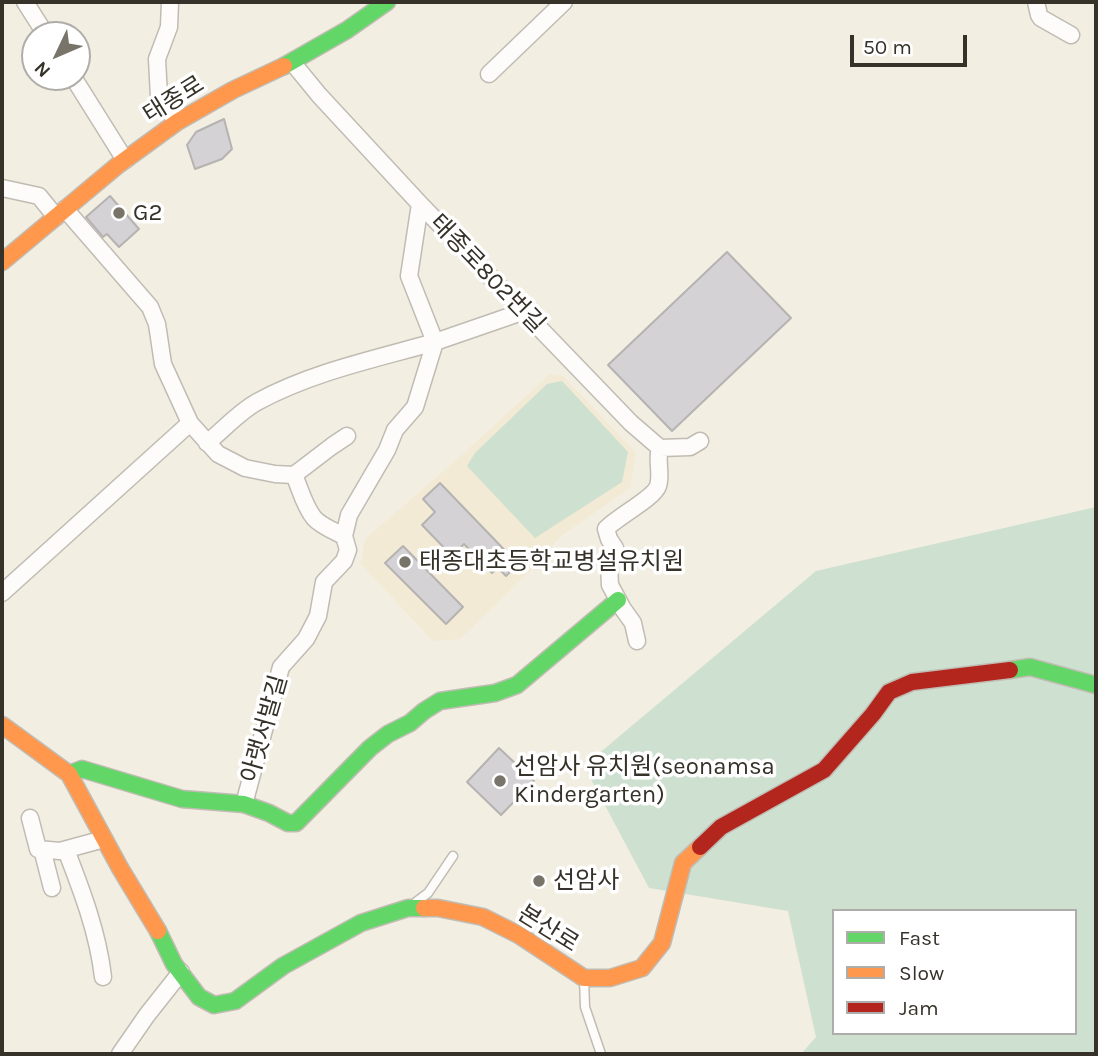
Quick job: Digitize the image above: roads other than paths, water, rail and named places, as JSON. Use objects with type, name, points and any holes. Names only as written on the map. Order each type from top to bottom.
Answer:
[{"type":"street","points":[[25,2],[37,21]]},
{"type":"street","points":[[170,2],[169,27],[157,59],[157,72],[159,97],[177,122]]},
{"type":"street","name":"태종로","points":[[2,262],[125,160],[177,122],[233,90],[292,62],[347,30],[387,2]]},
{"type":"street","points":[[489,74],[564,2]]},
{"type":"street","points":[[1035,2],[1041,18],[1072,35]]},
{"type":"street","name":"태종로802번길","points":[[292,62],[319,95],[522,312],[631,424],[660,447]]},
{"type":"street","points":[[82,91],[125,160]]},
{"type":"street","points":[[2,188],[39,197],[60,213],[150,307],[157,324],[163,364],[190,423],[218,454],[244,468],[294,475],[347,436]]},
{"type":"street","points":[[420,204],[409,276],[435,342]]},
{"type":"street","points":[[207,443],[254,404],[323,373],[435,342],[522,312]]},
{"type":"street","name":"아랫서발길","points":[[244,804],[281,667],[306,639],[318,616],[324,582],[344,561],[349,515],[387,450],[395,430],[415,407],[435,342]]},
{"type":"street","points":[[2,593],[190,423]]},
{"type":"street","points":[[637,642],[633,623],[610,585],[609,566],[615,548],[606,528],[656,491],[659,483],[657,456],[660,447],[690,447],[700,441]]},
{"type":"street","points":[[294,475],[314,519],[346,543]]},
{"type":"street","points":[[69,774],[82,769],[182,799],[244,804],[288,823],[296,822],[387,734],[410,723],[440,701],[495,693],[517,685],[618,600]]},
{"type":"street","name":"본산로","points":[[2,725],[69,774],[174,964],[199,997],[214,1005],[235,1001],[284,966],[361,923],[408,908],[438,908],[483,917],[519,935],[584,978],[610,978],[642,968],[662,943],[683,863],[721,827],[824,770],[890,692],[912,682],[1030,667],[1096,685]]},
{"type":"street","points":[[30,818],[38,849],[60,851],[104,839]]},
{"type":"street","points":[[42,849],[52,888]]},
{"type":"street","points":[[66,850],[83,894],[101,958],[103,977]]},
{"type":"street","points":[[120,1054],[181,972]]},
{"type":"lane","points":[[408,908],[428,893],[453,856]]},
{"type":"lane","points":[[584,978],[585,1007],[601,1054]]},
{"type":"place","name":"G2","points":[[119,213]]},
{"type":"place","name":"태종대초등학교병설유치원","points":[[405,562]]},
{"type":"place","name":"선암사 유치원(seonamsa Kindergarten)","points":[[500,781]]},
{"type":"place","name":"선암사","points":[[539,881]]}]
